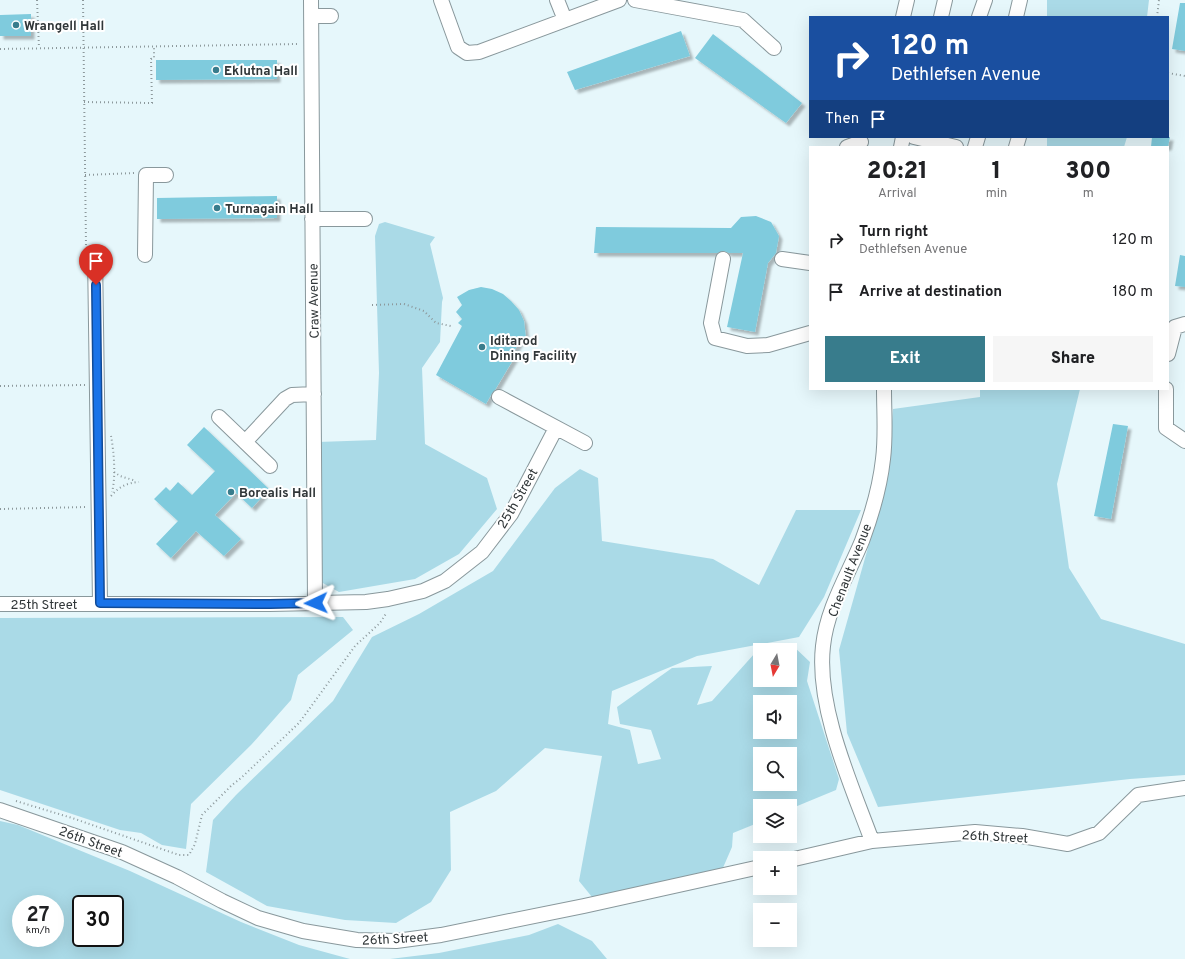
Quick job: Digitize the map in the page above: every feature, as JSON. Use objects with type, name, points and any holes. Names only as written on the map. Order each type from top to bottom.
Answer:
[{"type":"street","name":"Craw Avenue","points":[[311,0],[316,603]]},
{"type":"street","points":[[441,0],[458,47],[467,53],[479,52],[619,0]]},
{"type":"street","points":[[557,0],[565,20]]},
{"type":"street","points":[[635,0],[742,20],[774,48]]},
{"type":"street","points":[[903,16],[907,0]]},
{"type":"street","points":[[941,16],[945,0]]},
{"type":"street","points":[[979,16],[985,0]]},
{"type":"street","points":[[1016,16],[1020,0]]},
{"type":"street","points":[[311,16],[331,16]]},
{"type":"street","points":[[918,138],[952,146]]},
{"type":"street","points":[[850,146],[861,142]]},
{"type":"street","points":[[145,255],[146,175],[166,175]]},
{"type":"street","points":[[312,220],[365,219]]},
{"type":"street","points":[[95,255],[100,603]]},
{"type":"street","points":[[723,259],[711,323],[715,338],[746,346],[768,345],[809,333]]},
{"type":"street","points":[[782,259],[809,263]]},
{"type":"street","points":[[1169,350],[1175,327],[1185,324]]},
{"type":"street","name":"Chenault Avenue","points":[[872,841],[839,748],[828,712],[823,678],[823,646],[831,612],[862,540],[878,492],[883,458],[884,390]]},
{"type":"street","points":[[1166,390],[1166,428],[1185,441]]},
{"type":"street","points":[[245,442],[285,399],[292,395],[314,394]]},
{"type":"street","points":[[499,397],[585,443]]},
{"type":"street","points":[[219,417],[270,466]]},
{"type":"street","name":"25th Street","points":[[0,604],[270,604],[366,602],[388,599],[422,591],[445,581],[482,552],[511,514],[556,428]]},
{"type":"street","name":"26th Street","points":[[797,858],[872,841],[975,832],[1022,836],[1068,844],[1099,832],[1138,795],[1185,788]]},
{"type":"street","name":"26th Street","points":[[0,810],[122,852],[177,877],[258,918],[303,932],[357,940],[396,941],[441,935],[584,906],[753,868]]},
{"type":"path","points":[[37,0],[39,48]]},
{"type":"path","points":[[1157,16],[1159,0]]},
{"type":"path","points":[[0,49],[311,44]]},
{"type":"path","points":[[84,102],[152,103],[151,59],[154,58],[154,47]]},
{"type":"path","points":[[1169,73],[1185,76]]},
{"type":"path","points":[[86,175],[138,173],[146,175]]},
{"type":"path","points":[[372,305],[404,304],[424,311],[436,322],[451,326]]},
{"type":"path","points":[[0,386],[88,385]]},
{"type":"path","points":[[110,498],[122,486],[130,482],[139,482],[120,476],[114,472]]},
{"type":"path","points":[[0,509],[89,507]]},
{"type":"path","points":[[10,798],[180,855],[189,855],[195,844],[202,815],[299,723],[355,646],[380,623],[387,613],[388,599]]},
{"type":"shaded area","points":[[1047,0],[1149,0],[1147,16],[1047,16]]},
{"type":"shaded area","points":[[1047,138],[1127,138],[1124,146],[1047,146]]},
{"type":"shaded area","points":[[385,222],[435,237],[430,244],[443,298],[440,342],[422,368],[425,444],[487,478],[497,509],[459,554],[415,579],[339,592],[321,582],[318,442],[376,440],[379,373],[375,236],[379,224]]},
{"type":"shaded area","points":[[980,390],[1080,390],[1057,484],[1069,568],[1101,619],[1185,644],[1185,775],[1130,779],[878,807],[847,733],[839,650],[888,477],[893,409],[980,397]]},
{"type":"shaded area","points":[[580,469],[598,478],[602,541],[713,559],[759,585],[796,510],[861,510],[824,597],[799,637],[767,643],[753,643],[753,646],[697,656],[612,691],[608,724],[630,730],[638,764],[661,759],[651,730],[620,724],[617,707],[672,668],[712,666],[697,705],[712,701],[753,655],[753,687],[797,687],[797,650],[810,662],[807,681],[839,779],[836,790],[797,806],[797,799],[753,799],[753,825],[733,833],[732,847],[722,870],[592,897],[579,881],[602,756],[545,748],[496,791],[450,812],[451,870],[431,902],[396,923],[345,920],[267,906],[206,872],[213,820],[236,795],[333,701],[372,637],[419,614],[493,571],[555,488]]},
{"type":"shaded area","points":[[343,617],[353,630],[298,675],[291,700],[251,745],[191,804],[186,849],[162,845],[141,833],[120,830],[0,790],[0,618]]},
{"type":"shaded area","points":[[0,821],[18,825],[130,871],[241,922],[299,945],[350,959],[0,959]]},
{"type":"shaded area","points":[[558,924],[592,941],[607,959],[390,959],[439,953],[529,935]]},
{"type":"building","points":[[1180,3],[1185,3],[1185,51],[1172,49]]},
{"type":"building","name":"Wrangell Hall","points":[[31,14],[31,36],[0,36],[0,15]]},
{"type":"building","points":[[681,31],[690,56],[575,90],[567,72]]},
{"type":"building","points":[[713,34],[802,103],[786,123],[695,58]]},
{"type":"building","name":"Eklutna Hall","points":[[156,60],[277,60],[277,79],[156,80]]},
{"type":"building","points":[[1170,137],[1168,146],[1151,146],[1152,138]]},
{"type":"building","name":"Turnagain Hall","points":[[277,196],[277,218],[157,219],[157,198]]},
{"type":"building","points":[[756,216],[771,222],[779,236],[776,253],[768,263],[755,332],[727,327],[743,253],[729,253],[724,251],[717,253],[594,253],[596,227],[731,228],[741,217]]},
{"type":"building","points":[[1180,255],[1185,256],[1185,287],[1175,286]]},
{"type":"building","name":"Iditarod Dining Facility","points":[[481,287],[492,289],[503,294],[519,310],[524,321],[526,338],[522,338],[513,353],[516,355],[486,404],[436,375],[462,326],[458,323],[462,319],[456,312],[462,305],[457,297],[469,290]]},
{"type":"building","points":[[1113,424],[1128,426],[1111,519],[1094,516]]},
{"type":"building","name":"Borealis Hall","points":[[204,427],[269,489],[252,508],[236,493],[215,515],[241,539],[224,556],[196,531],[171,558],[156,544],[178,521],[154,499],[166,487],[170,491],[178,482],[192,495],[215,471],[187,445]]},
{"type":"place","name":"Wrangell Hall","points":[[16,25]]},
{"type":"place","name":"Eklutna Hall","points":[[216,70]]},
{"type":"place","name":"Turnagain Hall","points":[[217,208]]},
{"type":"place","name":"Iditarod Dining Facility","points":[[482,347]]},
{"type":"place","name":"Borealis Hall","points":[[231,492]]},
{"type":"route","points":[[96,285],[100,603],[316,603]]}]
